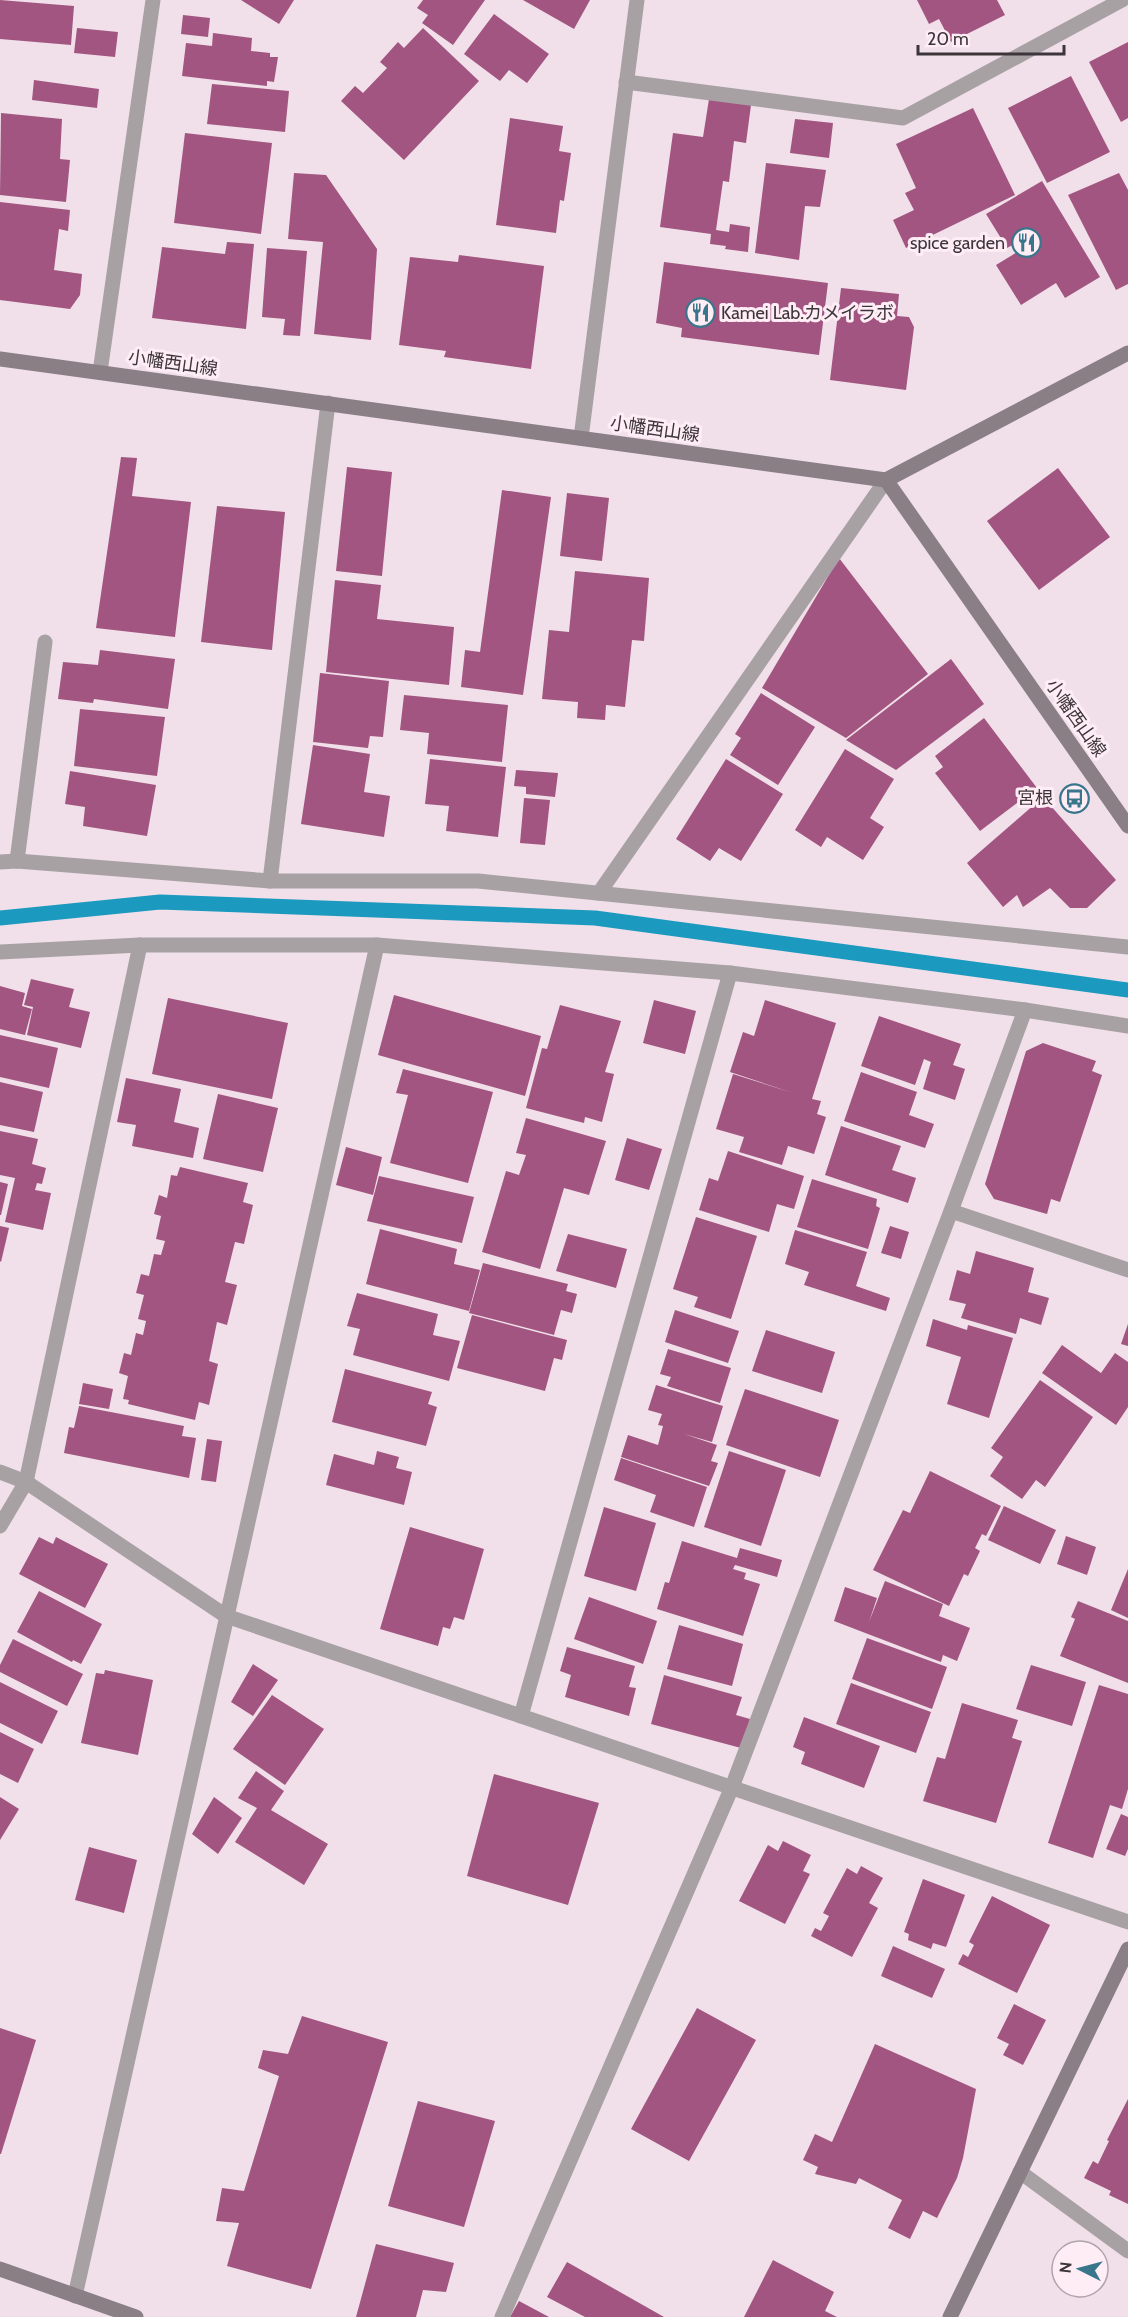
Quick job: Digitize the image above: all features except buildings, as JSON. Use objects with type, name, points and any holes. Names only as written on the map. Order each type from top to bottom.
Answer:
[{"type":"street","points":[[100,372],[153,0]]},
{"type":"street","points":[[581,438],[637,0]]},
{"type":"street","points":[[626,82],[903,118],[1122,0]]},
{"type":"street","points":[[599,893],[886,480],[1128,353]]},
{"type":"street","name":"小幡西山線","points":[[0,358],[886,480],[1128,826]]},
{"type":"street","points":[[270,881],[328,403]]},
{"type":"street","points":[[17,861],[45,642]]},
{"type":"street","points":[[0,862],[17,861],[270,881],[478,881],[1128,947]]},
{"type":"street","points":[[0,1526],[26,1482],[140,945]]},
{"type":"street","points":[[0,952],[140,945],[377,945],[730,973],[1025,1010],[1128,1026]]},
{"type":"street","points":[[75,2296],[377,945]]},
{"type":"street","points":[[521,1716],[730,973]]},
{"type":"street","points":[[502,2317],[732,1787],[1025,1010]]},
{"type":"street","points":[[951,1211],[1128,1270]]},
{"type":"street","points":[[0,1472],[26,1482],[226,1617],[1128,1922]]},
{"type":"street","points":[[950,2317],[1128,1949]]},
{"type":"street","points":[[1020,2172],[1128,2251]]},
{"type":"street","points":[[0,2270],[136,2317]]},
{"type":"waterway","points":[[0,918],[160,902],[595,918],[1128,990]]},
{"type":"place","name":"spice garden","points":[[1026,243]]},
{"type":"place","name":"Kamei Lab.カメイラボ","points":[[700,313]]},
{"type":"place","name":"宮根","points":[[1074,798]]}]
